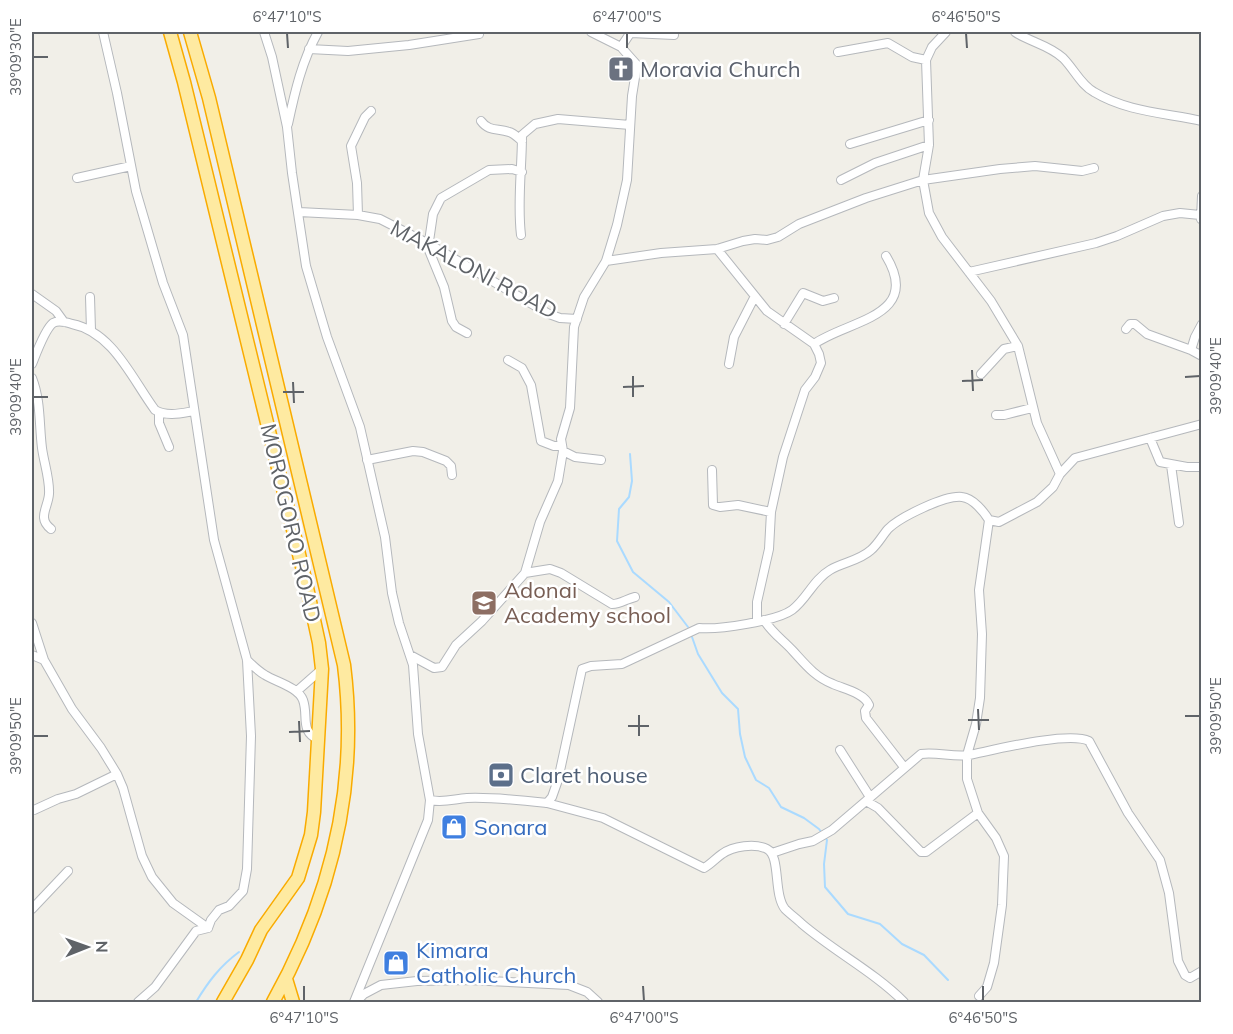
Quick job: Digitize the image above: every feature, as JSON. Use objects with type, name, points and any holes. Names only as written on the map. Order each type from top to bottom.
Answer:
[{"type":"highway","name":"MOROGORO ROAD","points":[[170,32],[306,583],[322,669],[311,835],[303,866],[291,889],[261,930],[223,1002]]},
{"type":"highway","name":"MOROGORO ROAD","points":[[190,32],[209,98],[344,665],[348,699],[344,781],[330,866],[312,923],[273,1002]]},
{"type":"highway","points":[[286,979],[293,1002]]},
{"type":"street","points":[[103,32],[131,166],[149,238],[183,335],[214,540],[247,660],[251,736],[247,869],[243,891],[230,906],[219,910],[208,928]]},
{"type":"street","points":[[264,32],[272,57],[287,126],[306,266],[327,337],[360,427],[385,537],[392,593],[414,675],[418,734],[430,800],[428,820],[355,1002]]},
{"type":"street","points":[[287,126],[297,82],[318,32]]},
{"type":"street","points":[[591,32],[621,46],[631,32],[674,35]]},
{"type":"street","points":[[946,32],[932,47],[926,60],[929,144],[923,180],[929,213],[935,226],[991,301],[1018,346],[1032,408],[1060,474]]},
{"type":"street","points":[[1014,32],[1062,58],[1080,81],[1093,92],[1115,102],[1148,112],[1202,121]]},
{"type":"street","points":[[309,49],[348,51],[409,45],[479,34]]},
{"type":"street","points":[[838,52],[888,43],[912,57],[926,60]]},
{"type":"street","name":"MAKALONI ROAD","points":[[525,573],[540,522],[558,481],[563,451],[561,439],[570,408],[574,327],[584,297],[606,261],[627,180],[630,124],[637,64],[621,46]]},
{"type":"street","points":[[358,215],[357,183],[351,146],[370,111]]},
{"type":"street","points":[[521,235],[518,213],[522,172],[522,135],[535,124],[558,119],[630,124]]},
{"type":"street","points":[[850,144],[929,120]]},
{"type":"street","points":[[482,121],[485,126],[494,130],[511,132],[522,141]]},
{"type":"street","points":[[841,180],[874,163],[929,144]]},
{"type":"street","points":[[77,178],[131,166]]},
{"type":"street","points":[[606,261],[661,253],[717,249],[755,239],[767,240],[778,237],[799,224],[866,198],[923,180],[1035,166],[1082,171],[1094,168]]},
{"type":"street","points":[[467,333],[456,327],[452,321],[444,286],[429,255],[433,213],[441,198],[489,170],[512,169],[522,172]]},
{"type":"street","points":[[969,272],[1096,243],[1163,216],[1180,213],[1201,217],[1202,196]]},
{"type":"street","name":"MAKALONI ROAD","points":[[299,212],[358,215],[380,219],[429,244],[549,314],[560,318],[577,319]]},
{"type":"street","points":[[717,249],[767,311],[814,344],[821,363],[806,390],[783,457],[771,512],[769,549],[756,602],[760,620],[771,632],[783,640],[813,673],[825,681],[865,698],[869,705],[865,711],[866,718],[904,767]]},
{"type":"street","points":[[814,344],[882,310],[895,296],[893,272],[886,256]]},
{"type":"street","points":[[784,324],[803,293],[823,301],[834,298]]},
{"type":"street","points":[[32,294],[56,311],[64,322]]},
{"type":"street","points":[[729,364],[734,337],[755,296]]},
{"type":"street","points":[[90,297],[91,330]]},
{"type":"street","points":[[32,364],[49,328],[54,323],[64,322],[91,330],[116,353],[159,413],[159,423],[169,447]]},
{"type":"street","points":[[1126,329],[1130,324],[1135,324],[1147,334],[1202,356]]},
{"type":"street","points":[[1191,350],[1202,324]]},
{"type":"street","points":[[981,374],[1004,349],[1018,346]]},
{"type":"street","points":[[508,360],[522,368],[531,385],[541,441],[575,457],[601,460]]},
{"type":"street","points":[[32,378],[39,405],[42,446],[50,491],[43,516],[44,522],[51,529]]},
{"type":"street","points":[[996,415],[1032,408]]},
{"type":"street","points":[[159,413],[194,411]]},
{"type":"street","points":[[547,803],[552,797],[558,780],[582,669],[591,666],[622,664],[674,642],[699,628],[711,629],[782,616],[793,609],[830,570],[863,556],[873,549],[888,529],[904,516],[963,496],[972,501],[989,520],[999,522],[1037,502],[1053,487],[1060,474],[1075,458],[1202,424]]},
{"type":"street","points":[[1150,438],[1160,462],[1172,465],[1202,466]]},
{"type":"street","points":[[368,460],[413,451],[423,452],[446,461],[451,466],[452,475]]},
{"type":"street","points":[[1172,465],[1179,523]]},
{"type":"street","points":[[712,470],[713,505],[720,507],[738,505],[771,512]]},
{"type":"street","points":[[979,996],[987,987],[994,963],[1002,905],[1004,856],[996,838],[978,813],[967,779],[967,755],[976,724],[980,698],[982,634],[979,590],[989,520]]},
{"type":"street","points":[[410,655],[434,668],[442,667],[456,645],[482,621],[525,573],[550,569],[612,603],[618,604],[635,597]]},
{"type":"street","points":[[32,623],[44,660],[72,710],[101,748],[117,774],[142,856],[152,877],[173,903],[208,928]]},
{"type":"street","points":[[32,655],[44,660]]},
{"type":"street","points":[[247,660],[263,674],[297,691],[303,699],[306,730],[311,737],[319,740]]},
{"type":"street","points":[[297,691],[322,669]]},
{"type":"street","points":[[772,853],[799,843],[813,841],[832,830],[921,754],[934,752],[967,755],[1075,737],[1089,741],[1128,813],[1160,860],[1169,892],[1174,943],[1181,968],[1190,978],[1202,971]]},
{"type":"street","points":[[840,750],[868,799],[921,852],[926,852],[978,813]]},
{"type":"street","points":[[34,810],[76,794],[117,774]]},
{"type":"street","points":[[430,800],[439,802],[467,798],[503,798],[547,803],[603,818],[704,868],[724,853],[736,848],[754,846],[766,849],[772,853],[779,897],[784,908],[814,934],[891,989],[904,1002]]},
{"type":"street","points":[[32,909],[68,872]]},
{"type":"street","points":[[138,1002],[155,987],[196,931],[208,928]]},
{"type":"street","points":[[355,1002],[381,985],[417,981],[468,980],[569,985],[587,992],[598,1002]]},
{"type":"waterway","points":[[630,454],[632,481],[629,497],[619,509],[617,541],[633,572],[669,602],[688,627]]},
{"type":"waterway","points":[[692,637],[698,654],[722,693],[738,709],[745,757],[756,780],[769,788],[781,807],[804,818],[819,829],[827,840],[824,864],[825,887],[848,914],[880,924],[902,944],[924,955],[948,980]]},
{"type":"waterway","points":[[196,1002],[215,975],[239,952]]},
{"type":"place","name":"Moravia Church","points":[[621,69]]},
{"type":"place","name":"Adonai Academy school","points":[[484,603]]},
{"type":"place","name":"Claret house","points":[[501,775]]},
{"type":"place","name":"Sonara","points":[[454,827]]},
{"type":"place","name":"Kimara Catholic Church","points":[[396,963]]}]
